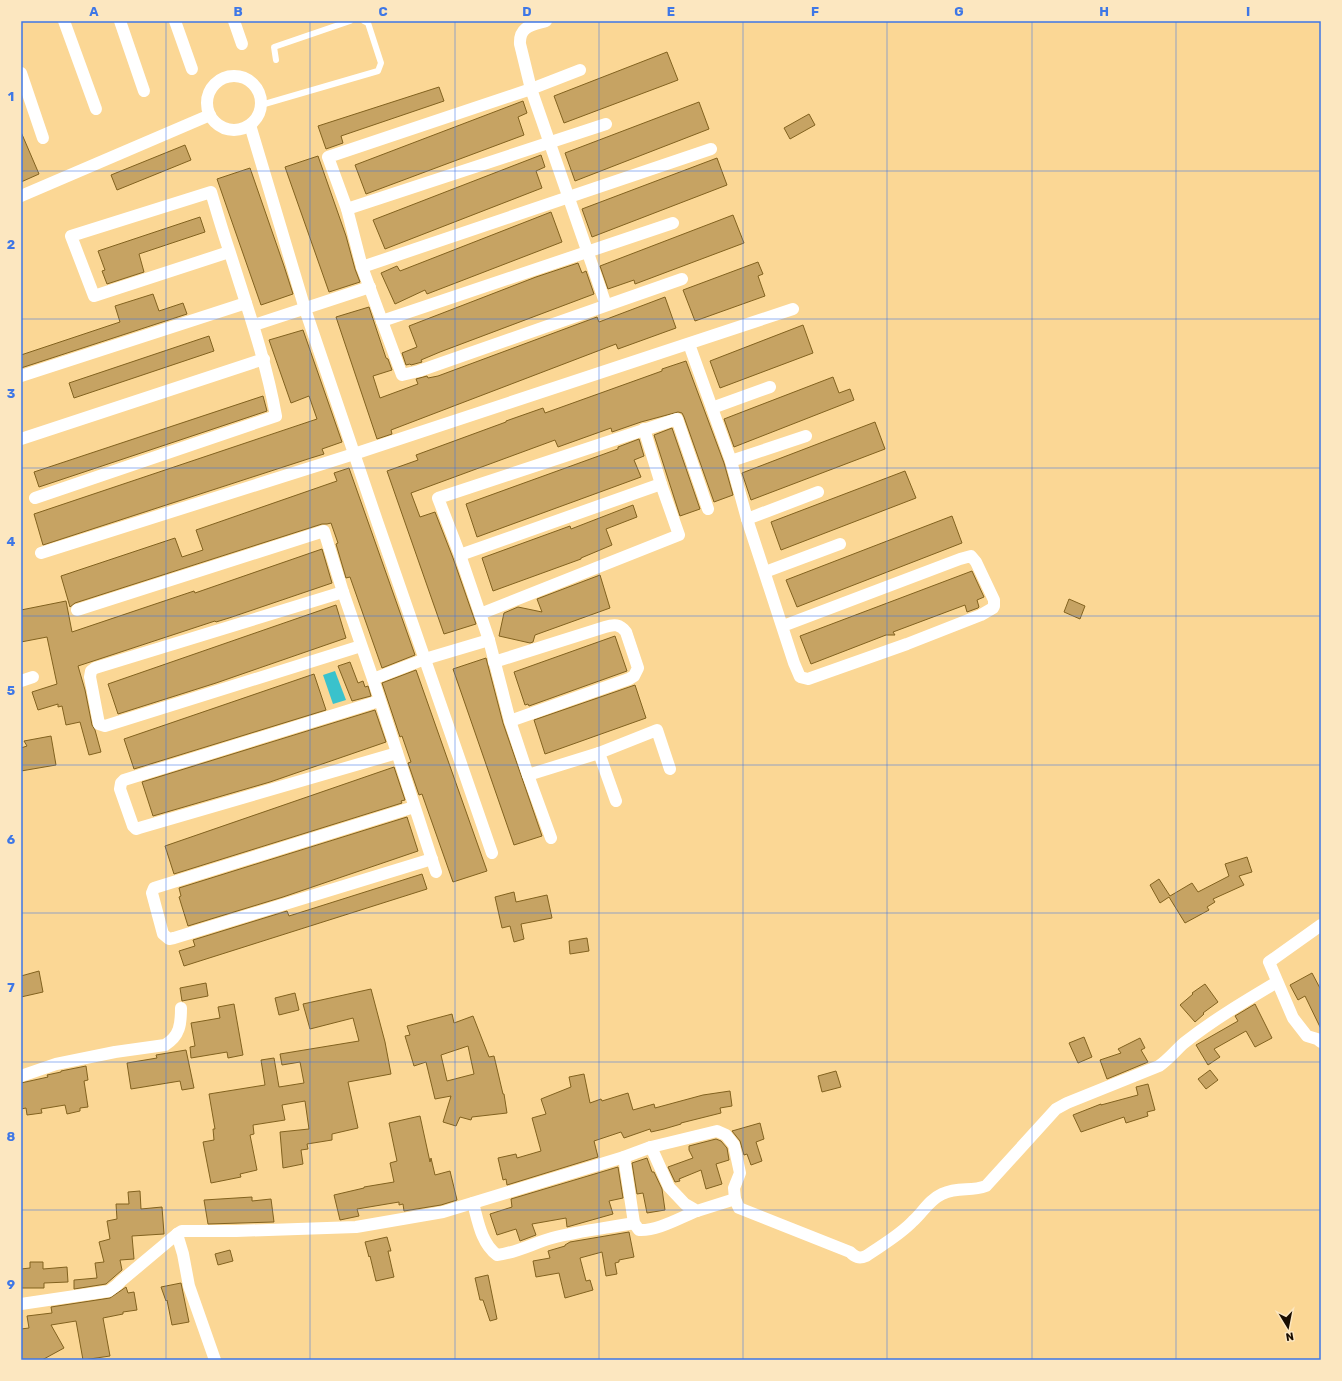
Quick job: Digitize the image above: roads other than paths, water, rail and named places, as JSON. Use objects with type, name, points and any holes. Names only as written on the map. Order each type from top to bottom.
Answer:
[{"type":"street","points":[[64,21],[96,109]]},
{"type":"street","points":[[120,21],[144,91]]},
{"type":"street","points":[[175,21],[192,69]]},
{"type":"street","points":[[234,21],[242,44]]},
{"type":"street","points":[[546,21],[524,29],[519,36],[520,44],[531,89],[606,305]]},
{"type":"street","points":[[580,70],[531,89],[328,157],[347,210],[362,267],[402,375],[419,371],[682,279]]},
{"type":"street","points":[[21,73],[43,138]]},
{"type":"street","points":[[236,76],[247,79],[258,90],[261,105],[258,116],[250,125],[232,130],[222,127],[213,121],[210,115],[207,101],[210,91],[217,83],[226,78],[236,76]]},
{"type":"street","points":[[21,196],[210,115]]},
{"type":"street","points":[[347,210],[606,124]]},
{"type":"street","points":[[250,125],[305,309],[492,853]]},
{"type":"street","points":[[362,267],[568,196],[711,149]]},
{"type":"street","points":[[35,498],[276,416],[271,386],[264,359],[211,192],[71,236],[94,296],[229,252]]},
{"type":"street","points":[[382,321],[673,223]]},
{"type":"street","points":[[254,325],[370,287]]},
{"type":"street","points":[[21,376],[246,303]]},
{"type":"street","points":[[41,553],[354,454],[793,309]]},
{"type":"street","points":[[689,344],[731,461],[764,572],[800,676],[806,679],[907,644],[981,615],[993,608],[994,600],[976,562],[971,556],[783,626]]},
{"type":"street","points":[[21,439],[264,359]]},
{"type":"street","points":[[712,408],[770,387]]},
{"type":"street","points":[[552,838],[528,775],[510,721],[489,640],[460,555],[438,498],[677,419],[708,509]]},
{"type":"street","points":[[480,614],[679,535],[644,429]]},
{"type":"street","points":[[731,461],[806,436]]},
{"type":"street","points":[[460,555],[661,484]]},
{"type":"street","points":[[747,519],[818,492]]},
{"type":"street","points":[[77,610],[324,531],[436,872]]},
{"type":"street","points":[[764,572],[840,544]]},
{"type":"street","points":[[343,592],[95,668],[91,671],[90,677],[99,724],[105,726],[361,646]]},
{"type":"street","points":[[494,662],[618,624],[626,632],[638,668],[634,676],[629,679],[510,721]]},
{"type":"street","points":[[372,679],[425,659],[489,640]]},
{"type":"street","points":[[21,681],[33,678]]},
{"type":"street","points":[[379,701],[124,780],[121,783],[120,788],[136,829],[397,753]]},
{"type":"street","points":[[528,775],[599,753],[658,730],[670,769]]},
{"type":"street","points":[[599,753],[616,801]]},
{"type":"street","points":[[414,807],[154,888],[152,893],[163,934],[169,939],[174,938],[432,859]]},
{"type":"street","points":[[1321,925],[1269,962],[1293,1018],[1308,1036],[1321,1042]]},
{"type":"street","points":[[21,1304],[109,1291],[182,1231],[236,1231],[356,1227],[443,1212],[624,1157],[651,1147],[717,1131],[726,1135],[734,1145],[740,1173],[734,1188],[735,1199],[739,1208],[850,1252],[855,1256],[864,1257],[904,1229],[929,1202],[940,1195],[961,1188],[979,1189],[986,1186],[1056,1109],[1066,1102],[1159,1066],[1169,1059],[1183,1044],[1223,1014],[1277,982]]},
{"type":"street","points":[[21,1076],[56,1064],[115,1052],[165,1045],[178,1033],[181,1022],[181,1008]]},
{"type":"street","points":[[651,1147],[669,1187],[685,1204],[696,1211]]},
{"type":"street","points":[[624,1157],[634,1223],[639,1230],[660,1226],[696,1211],[735,1199]]},
{"type":"street","points":[[473,1203],[484,1240],[490,1250],[497,1254],[516,1251],[544,1240],[565,1235],[634,1223]]},
{"type":"street","points":[[177,1234],[183,1254],[189,1286],[215,1360]]},
{"type":"lane","points":[[276,60],[274,47],[350,21]]},
{"type":"lane","points":[[261,105],[378,71],[381,63],[368,23],[364,21]]},
{"type":"water","points":[[335,671],[346,700],[333,704],[323,675]]}]
